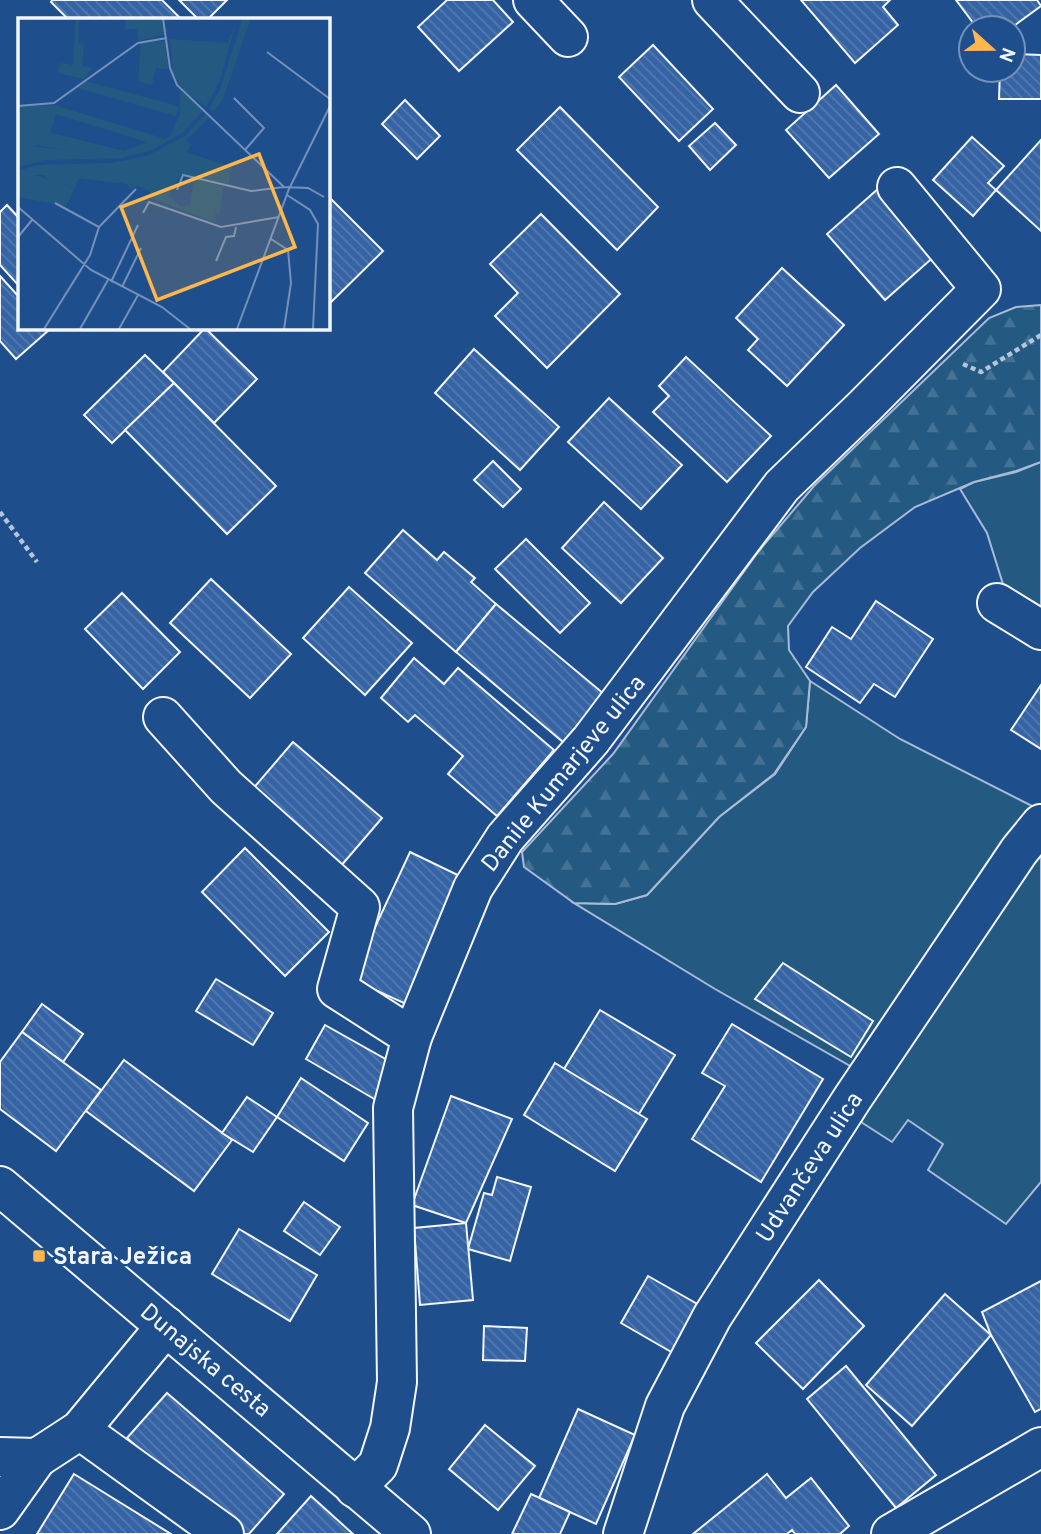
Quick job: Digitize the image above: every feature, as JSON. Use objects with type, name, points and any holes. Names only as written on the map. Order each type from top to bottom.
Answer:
[{"type":"street","points":[[533,0],[568,37]]},
{"type":"street","points":[[712,0],[800,93]]},
{"type":"street","name":"Danile Kumarjeve ulica","points":[[355,1488],[378,1465],[390,1428],[397,1382],[393,1108],[412,1037],[473,888],[505,838],[591,740],[782,486],[981,289],[897,187]]},
{"type":"street","points":[[997,603],[1041,630]]},
{"type":"street","points":[[163,717],[226,787],[360,907],[337,989],[412,1037]]},
{"type":"street","name":"Udvančeva ulica","points":[[623,1534],[665,1406],[712,1317],[852,1099],[1019,851],[1041,824]]},
{"type":"street","name":"Dunajska cesta","points":[[0,1186],[411,1534]]},
{"type":"street","points":[[0,1510],[19,1458],[80,1430],[166,1326]]},
{"type":"street","points":[[80,1430],[224,1534]]},
{"type":"street","points":[[891,1534],[1041,1447]]},
{"type":"path","points":[[924,347],[981,372],[1041,335]]},
{"type":"path","points":[[0,512],[37,562]]},
{"type":"green space","points":[[1041,305],[1041,462],[974,482],[915,507],[860,548],[813,592],[788,626],[789,650],[810,681],[806,727],[774,774],[719,817],[647,895],[615,904],[574,903],[524,867],[522,852],[613,754],[758,552],[814,486],[989,318],[1016,307]]},
{"type":"green space","points":[[1041,462],[1041,619],[1007,597],[987,533],[960,489],[974,482],[1016,472]]},
{"type":"green space","points":[[810,681],[900,739],[1036,808],[859,1071],[715,989],[574,903],[615,904],[647,895],[719,817],[775,774],[806,727]]},
{"type":"green space","points":[[1041,846],[1041,1182],[1006,1224],[928,1170],[943,1144],[908,1120],[892,1142],[861,1122],[882,1085]]},
{"type":"building","points":[[162,0],[180,18],[67,18],[51,2]]},
{"type":"building","points":[[179,0],[227,0],[209,18],[197,18]]},
{"type":"building","points":[[447,0],[493,0],[513,22],[459,71],[418,27]]},
{"type":"building","points":[[801,0],[890,0],[883,7],[898,25],[855,63]]},
{"type":"building","points":[[956,0],[1037,0],[1041,6],[1027,16],[1027,14],[966,14]]},
{"type":"building","points":[[653,45],[713,109],[679,141],[619,77]]},
{"type":"building","points":[[1027,54],[1041,55],[1041,99],[999,99],[1000,84],[1027,84]]},
{"type":"building","points":[[836,85],[879,134],[829,178],[786,130]]},
{"type":"building","points":[[405,100],[440,136],[417,159],[382,124]]},
{"type":"building","points":[[560,107],[658,207],[617,250],[517,150]]},
{"type":"building","points":[[715,123],[736,145],[710,170],[689,146]]},
{"type":"building","points":[[972,137],[1004,166],[988,183],[996,190],[973,216],[933,180]]},
{"type":"building","points":[[1041,140],[1041,231],[996,190]]},
{"type":"building","points":[[879,188],[937,254],[885,300],[827,234]]},
{"type":"building","points":[[329,197],[383,251],[329,304]]},
{"type":"building","points":[[7,205],[18,217],[18,285],[0,265],[0,212]]},
{"type":"building","points":[[541,214],[620,294],[547,368],[495,316],[518,293],[490,264]]},
{"type":"building","points":[[782,268],[844,325],[787,386],[748,350],[758,339],[736,318]]},
{"type":"building","points":[[0,276],[18,296],[18,329],[49,330],[16,359],[0,341]]},
{"type":"building","points":[[206,329],[257,379],[214,423],[163,372]]},
{"type":"building","points":[[474,349],[559,427],[520,470],[435,393]]},
{"type":"building","points":[[145,355],[174,383],[112,443],[84,415]]},
{"type":"building","points":[[686,357],[771,436],[727,482],[653,412],[669,396],[659,386]]},
{"type":"building","points":[[174,383],[276,486],[227,534],[125,430]]},
{"type":"building","points":[[609,398],[682,465],[641,509],[568,442]]},
{"type":"building","points":[[493,461],[521,489],[503,507],[474,480]]},
{"type":"building","points":[[604,502],[663,558],[621,603],[562,548]]},
{"type":"building","points":[[403,530],[437,560],[444,552],[475,578],[471,582],[496,604],[456,652],[365,573]]},
{"type":"building","points":[[526,539],[590,603],[560,633],[495,569]]},
{"type":"building","points":[[211,579],[291,654],[250,698],[170,623]]},
{"type":"building","points":[[349,587],[412,643],[365,695],[303,638]]},
{"type":"building","points":[[122,593],[180,652],[143,689],[85,629]]},
{"type":"building","points":[[876,601],[933,639],[895,697],[874,684],[860,703],[806,667],[832,627],[851,639]]},
{"type":"building","points":[[496,604],[604,694],[563,742],[456,652]]},
{"type":"building","points":[[414,658],[444,684],[458,668],[554,750],[497,816],[448,774],[463,756],[415,715],[408,722],[381,698]]},
{"type":"building","points":[[1041,685],[1041,749],[1011,730]]},
{"type":"building","points":[[293,742],[382,818],[340,867],[251,791]]},
{"type":"building","points":[[245,848],[329,932],[285,976],[202,892]]},
{"type":"building","points":[[410,852],[464,878],[406,1004],[351,979]]},
{"type":"building","points":[[783,963],[873,1021],[851,1057],[755,999]]},
{"type":"building","points":[[216,979],[273,1013],[253,1045],[196,1011]]},
{"type":"building","points":[[42,1004],[83,1034],[63,1062],[22,1032]]},
{"type":"building","points":[[600,1010],[675,1055],[639,1114],[564,1069]]},
{"type":"building","points":[[732,1024],[823,1079],[761,1182],[692,1139],[725,1086],[702,1073]]},
{"type":"building","points":[[325,1025],[396,1065],[376,1100],[306,1059]]},
{"type":"building","points":[[22,1032],[101,1090],[56,1151],[0,1109],[0,1062]]},
{"type":"building","points":[[124,1060],[232,1140],[194,1191],[86,1111]]},
{"type":"building","points":[[555,1063],[647,1119],[615,1171],[524,1115]]},
{"type":"building","points":[[301,1078],[368,1123],[344,1161],[277,1117]]},
{"type":"building","points":[[451,1096],[512,1119],[466,1223],[412,1205]]},
{"type":"building","points":[[247,1097],[277,1117],[253,1152],[222,1133]]},
{"type":"building","points":[[497,1177],[531,1187],[510,1261],[468,1249],[484,1193],[492,1195]]},
{"type":"building","points":[[304,1202],[340,1227],[320,1255],[284,1231]]},
{"type":"building","points":[[466,1223],[473,1300],[420,1305],[414,1228]]},
{"type":"building","points":[[239,1229],[317,1275],[290,1321],[212,1274]]},
{"type":"building","points":[[648,1276],[701,1306],[673,1353],[621,1323]]},
{"type":"building","points":[[819,1280],[864,1326],[803,1389],[756,1343]]},
{"type":"building","points":[[1041,1281],[1041,1409],[1035,1412],[991,1335],[982,1312]]},
{"type":"building","points":[[945,1294],[991,1335],[912,1426],[866,1385]]},
{"type":"building","points":[[484,1326],[527,1328],[525,1361],[483,1360]]},
{"type":"building","points":[[846,1366],[936,1475],[896,1508],[807,1399]]},
{"type":"building","points":[[167,1393],[284,1494],[249,1534],[238,1534],[127,1438]]},
{"type":"building","points":[[578,1409],[635,1435],[596,1524],[539,1498]]},
{"type":"building","points":[[485,1425],[535,1466],[498,1510],[449,1469]]},
{"type":"building","points":[[74,1474],[171,1534],[37,1534]]},
{"type":"building","points":[[767,1474],[786,1498],[811,1478],[849,1526],[840,1534],[795,1534],[792,1530],[787,1534],[693,1534]]},
{"type":"building","points":[[531,1494],[570,1512],[560,1534],[512,1534]]},
{"type":"building","points":[[311,1496],[353,1534],[277,1534]]},
{"type":"place","name":"Stara Ježica","points":[[39,1256]]}]
